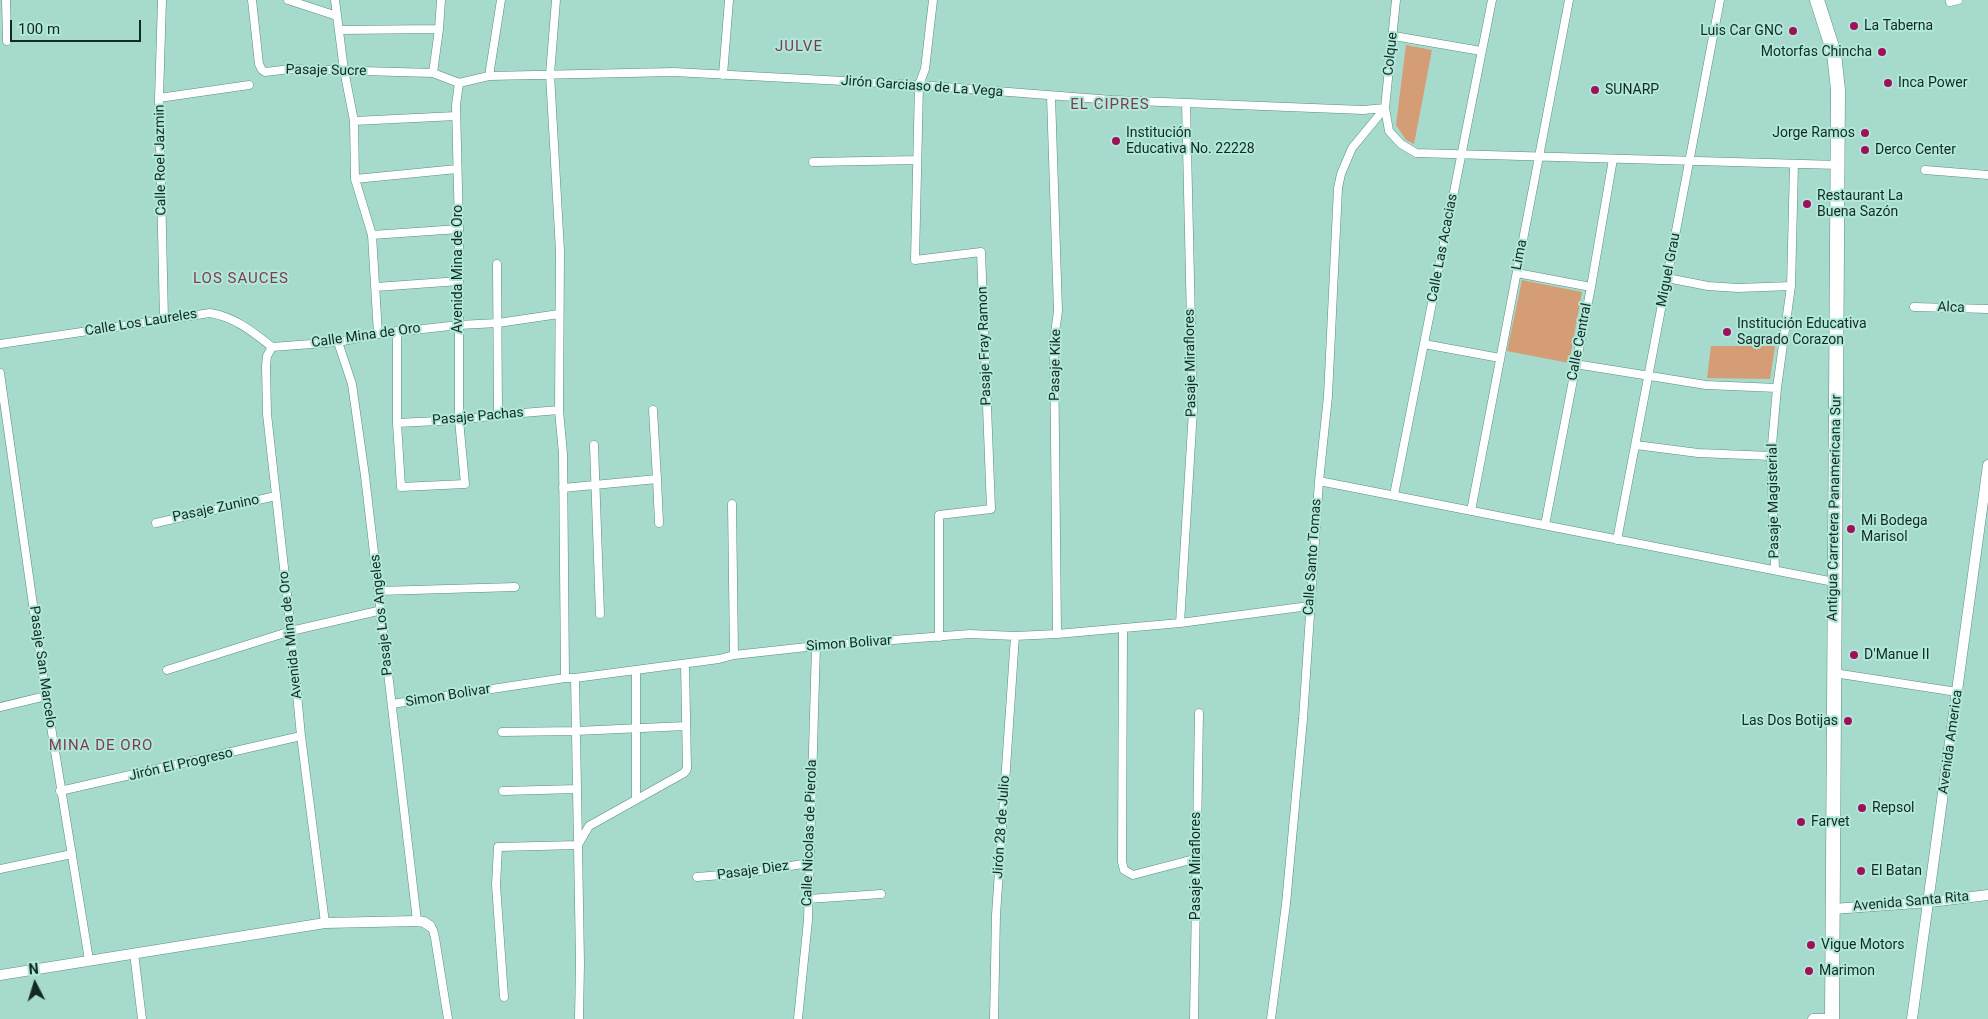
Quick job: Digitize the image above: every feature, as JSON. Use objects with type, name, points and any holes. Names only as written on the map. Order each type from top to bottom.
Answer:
[{"type":"highway","name":"Antigua Carretera Panamericana Sur","points":[[1817,0],[1834,53],[1838,90],[1832,1019]]},
{"type":"street","points":[[6,0],[7,41]]},
{"type":"street","name":"Calle Roel Jazmin","points":[[162,0],[159,98],[164,319]]},
{"type":"street","name":"Pasaje Sucre","points":[[252,0],[259,64],[265,72],[291,69],[433,73],[459,83]]},
{"type":"street","points":[[288,0],[337,16]]},
{"type":"street","points":[[335,0],[344,70],[354,121],[355,179],[372,235],[378,334]]},
{"type":"street","points":[[433,73],[441,0]]},
{"type":"street","points":[[489,76],[501,0]]},
{"type":"street","points":[[556,0],[550,74],[560,251],[559,410],[563,488],[565,678]]},
{"type":"street","points":[[723,75],[729,0]]},
{"type":"street","name":"Pasaje Fray Ramon","points":[[933,0],[925,69],[919,85],[915,260],[981,252],[991,508],[938,515],[940,637]]},
{"type":"street","name":"Colque","points":[[1385,108],[1394,36],[1396,0]]},
{"type":"street","name":"Calle Las Acacias","points":[[1394,496],[1492,0]]},
{"type":"street","name":"Lima","points":[[1471,511],[1569,0]]},
{"type":"street","name":"Miguel Grau","points":[[1617,540],[1720,0]]},
{"type":"street","points":[[339,30],[439,30]]},
{"type":"street","points":[[1394,36],[1481,51]]},
{"type":"street","name":"Jirón Garciaso de La Vega","points":[[459,83],[489,76],[674,72],[919,85],[1051,96],[1186,103],[1363,110],[1385,108]]},
{"type":"street","name":"Avenida Mina de Oro","points":[[397,422],[401,487],[465,484],[459,420],[459,230],[456,116],[459,83]]},
{"type":"street","points":[[159,98],[249,85]]},
{"type":"street","name":"Pasaje Kike","points":[[1051,96],[1058,311],[1054,340],[1056,634]]},
{"type":"street","name":"Pasaje Miraflores","points":[[1180,623],[1193,410],[1186,103]]},
{"type":"street","points":[[1385,108],[1389,131],[1401,144],[1416,153],[1838,165]]},
{"type":"street","name":"Calle Santo Tomas","points":[[1271,1019],[1288,885],[1303,719],[1319,481],[1328,396],[1338,188],[1341,174],[1352,148],[1385,108]]},
{"type":"street","points":[[354,121],[456,116]]},
{"type":"street","name":"Calle Central","points":[[1545,525],[1613,159]]},
{"type":"street","points":[[813,162],[917,160]]},
{"type":"street","name":"Pasaje Magisterial","points":[[1775,570],[1770,456],[1791,286],[1794,164]]},
{"type":"street","points":[[355,179],[457,169]]},
{"type":"street","points":[[1925,170],[1988,176]]},
{"type":"street","points":[[372,235],[459,230]]},
{"type":"street","points":[[497,264],[498,415]]},
{"type":"street","points":[[1517,273],[1590,287]]},
{"type":"street","points":[[1667,278],[1708,286],[1738,288],[1791,286]]},
{"type":"street","points":[[376,287],[459,281]]},
{"type":"street","name":"Alca","points":[[1914,307],[1988,309]]},
{"type":"street","name":"Calle Los Laureles","points":[[0,344],[210,313],[219,314],[243,324],[272,347]]},
{"type":"street","name":"Calle Mina de Oro","points":[[272,347],[338,342],[378,334],[459,325],[498,323],[559,314]]},
{"type":"street","points":[[397,332],[397,422]]},
{"type":"street","name":"Pasaje Los Angeles","points":[[338,342],[352,384],[382,610],[417,921]]},
{"type":"street","points":[[1424,344],[1500,358]]},
{"type":"street","name":"Avenida Mina de Oro","points":[[272,347],[266,366],[267,414],[301,736],[325,923]]},
{"type":"street","points":[[1575,364],[1706,385],[1777,388]]},
{"type":"street","name":"Pasaje San Marcelo","points":[[0,373],[60,791],[90,960]]},
{"type":"street","name":"Pasaje Pachas","points":[[397,422],[459,420],[559,410]]},
{"type":"street","points":[[653,410],[659,523]]},
{"type":"street","points":[[1636,444],[1698,453],[1770,456]]},
{"type":"street","points":[[594,445],[600,614]]},
{"type":"street","name":"Avenida America","points":[[1912,1019],[1986,503],[1988,465]]},
{"type":"street","points":[[563,488],[657,479]]},
{"type":"street","points":[[1319,481],[1834,582]]},
{"type":"street","name":"Pasaje Zunino","points":[[156,523],[276,496]]},
{"type":"street","points":[[732,504],[734,654]]},
{"type":"street","points":[[379,591],[515,587]]},
{"type":"street","name":"Simon Bolivar","points":[[392,704],[565,678],[685,664],[734,654],[970,634],[1015,636],[1056,634],[1180,623],[1310,606]]},
{"type":"street","points":[[167,670],[291,631],[382,610]]},
{"type":"street","points":[[1124,628],[1122,862],[1124,870],[1133,875],[1198,858]]},
{"type":"street","name":"Jirón 28 de Julio","points":[[994,1019],[996,915],[1015,636]]},
{"type":"street","name":"Calle Nicolas de Pierola","points":[[798,1019],[808,899],[816,646]]},
{"type":"street","points":[[578,845],[589,826],[684,774],[687,769],[685,664]]},
{"type":"street","points":[[636,670],[636,799]]},
{"type":"street","points":[[1834,673],[1958,692]]},
{"type":"street","points":[[575,678],[580,963],[579,1019]]},
{"type":"street","points":[[0,707],[46,696]]},
{"type":"street","name":"Pasaje Miraflores","points":[[1194,1019],[1198,858],[1196,772],[1199,713]]},
{"type":"street","points":[[502,732],[686,726]]},
{"type":"street","name":"Jirón El Progreso","points":[[60,791],[301,736]]},
{"type":"street","points":[[503,791],[577,789]]},
{"type":"street","points":[[504,997],[496,885],[498,847],[578,845]]},
{"type":"street","points":[[0,869],[72,854]]},
{"type":"street","name":"Pasaje Diez","points":[[697,877],[746,873],[809,863]]},
{"type":"street","points":[[808,899],[880,894]]},
{"type":"street","name":"Avenida Santa Rita","points":[[1833,909],[1930,902],[1988,895]]},
{"type":"street","points":[[0,974],[325,923],[417,921],[424,922],[433,930],[448,1019]]},
{"type":"street","points":[[134,953],[142,1019]]},
{"type":"street","points":[[1813,1019],[1832,1019]]},
{"type":"shaded area","points":[[1406,45],[1432,50],[1414,144],[1406,140],[1396,125]]},
{"type":"shaded area","points":[[1522,280],[1582,292],[1569,363],[1507,351]]},
{"type":"shaded area","points":[[1711,346],[1775,346],[1770,379],[1707,378]]},
{"type":"place","name":"La Taberna","points":[[1854,26]]},
{"type":"place","name":"Luis Car GNC","points":[[1793,31]]},
{"type":"place","name":"Motorfas Chincha","points":[[1882,52]]},
{"type":"place","name":"Inca Power","points":[[1888,83]]},
{"type":"place","name":"SUNARP","points":[[1595,90]]},
{"type":"place","name":"Jorge Ramos","points":[[1865,133]]},
{"type":"place","name":"Institución Educativa No. 22228","points":[[1116,141]]},
{"type":"place","name":"Derco Center","points":[[1865,150]]},
{"type":"place","name":"Restaurant La Buena Sazón","points":[[1807,204]]},
{"type":"place","name":"Institución Educativa Sagrado Corazon","points":[[1727,332]]},
{"type":"place","name":"Mi Bodega Marisol","points":[[1851,529]]},
{"type":"place","name":"D'Manue II","points":[[1854,655]]},
{"type":"place","name":"Las Dos Botijas","points":[[1848,721]]},
{"type":"place","name":"Repsol","points":[[1862,808]]},
{"type":"place","name":"Farvet","points":[[1801,822]]},
{"type":"place","name":"El Batan","points":[[1861,871]]},
{"type":"place","name":"Vigue Motors","points":[[1811,945]]},
{"type":"place","name":"Marimon","points":[[1809,971]]},
{"type":"district","name":"JULVE","points":[[799,47]]},
{"type":"district","name":"EL CIPRES","points":[[1110,105]]},
{"type":"district","name":"LOS SAUCES","points":[[241,279]]},
{"type":"district","name":"MINA DE ORO","points":[[101,746]]}]
